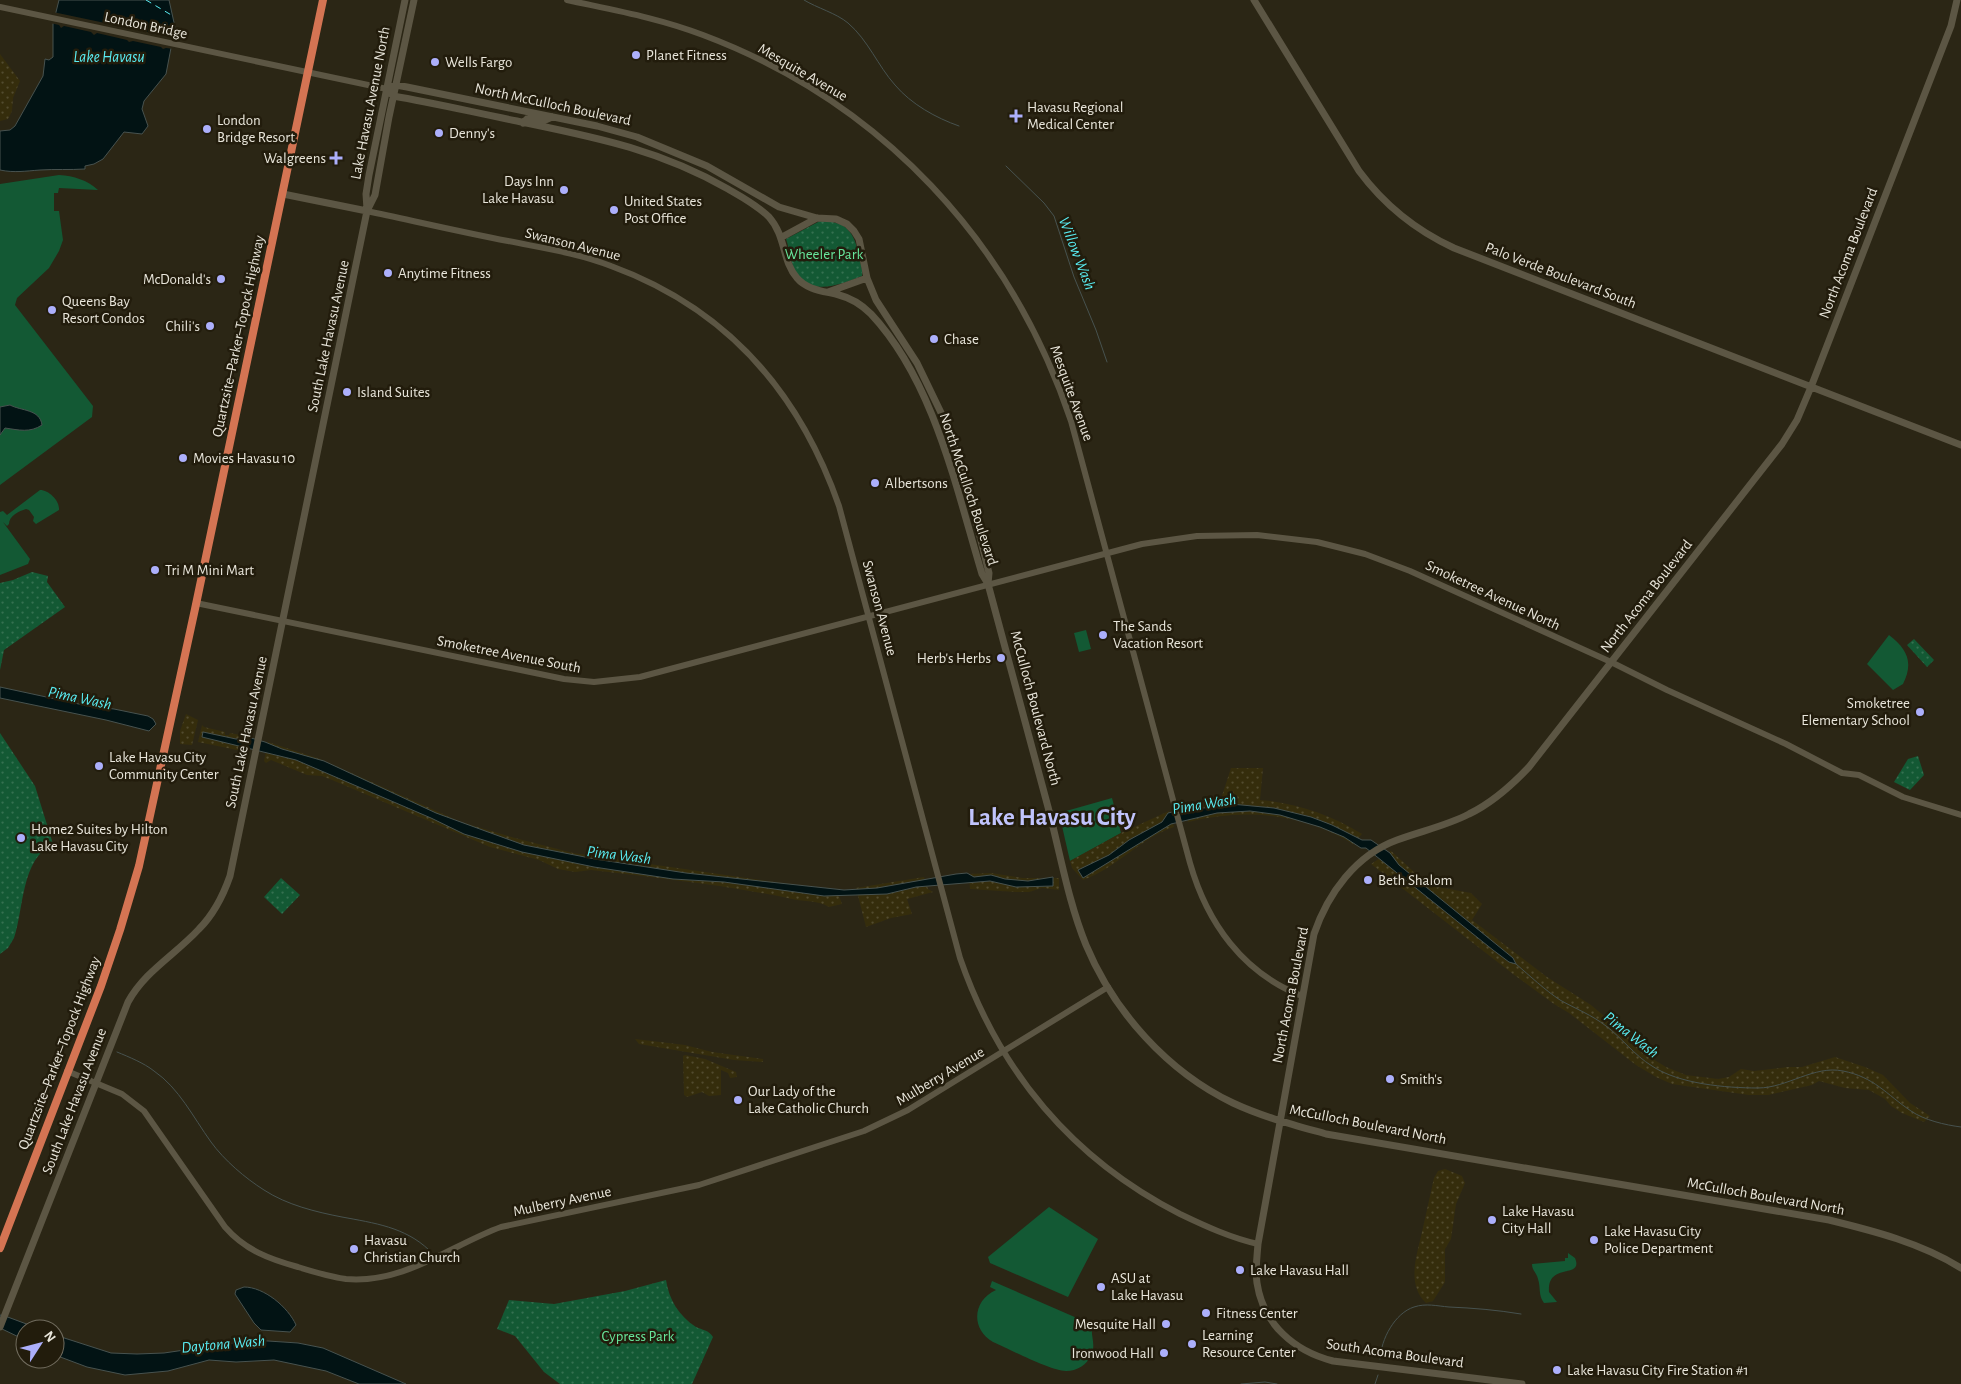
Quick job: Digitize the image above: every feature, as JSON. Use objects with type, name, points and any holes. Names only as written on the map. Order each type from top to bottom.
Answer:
[{"type":"highway","name":"Quartzsite–Parker–Topock Highway","points":[[0,1248],[101,986],[139,866],[323,0]]},
{"type":"main road","name":"Lake Havasu Avenue North","points":[[393,90],[405,0]]},
{"type":"main road","name":"Lake Havasu Avenue North","points":[[393,90],[414,0]]},
{"type":"main road","name":"Palo Verde Boulevard South","points":[[1254,0],[1359,171],[1382,199],[1408,222],[1454,248],[1961,446]]},
{"type":"main road","name":"North Acoma Boulevard","points":[[1280,1122],[1314,934],[1319,919],[1334,891],[1344,878],[1370,855],[1384,846],[1396,840],[1456,821],[1486,805],[1501,794],[1529,767],[1782,444],[1796,420],[1811,387],[1951,26],[1956,0]]},
{"type":"main road","name":"North McCulloch Boulevard","points":[[393,90],[485,102],[637,136],[707,166],[779,207],[817,218]]},
{"type":"main road","name":"North McCulloch Boulevard","points":[[393,90],[451,108],[606,140],[650,152],[684,166],[751,203],[770,218],[782,237]]},
{"type":"main road","name":"South Lake Havasu Avenue","points":[[0,1327],[124,1011],[138,986],[150,971],[198,930],[212,914],[222,895],[232,866],[367,211],[375,195],[393,90]]},
{"type":"main road","points":[[451,108],[460,105],[480,109],[485,102]]},
{"type":"main road","points":[[523,123],[528,118],[543,121],[554,117]]},
{"type":"main road","name":"Swanson Avenue","points":[[283,194],[367,211]]},
{"type":"main road","points":[[817,218],[836,219],[847,224],[854,231],[861,245],[867,278],[828,292],[812,288],[796,277],[787,259],[782,237],[817,218]]},
{"type":"main road","name":"North McCulloch Boulevard","points":[[867,278],[883,312],[907,346],[927,381],[946,422],[966,480],[989,573],[988,584]]},
{"type":"main road","name":"North McCulloch Boulevard","points":[[828,292],[841,295],[859,304],[869,312],[887,335],[921,392],[948,458],[982,574],[988,584]]},
{"type":"main road","points":[[948,458],[954,460],[960,476],[966,480]]},
{"type":"main road","name":"McCulloch Boulevard North","points":[[988,584],[1086,945],[1108,987],[1144,1035],[1194,1080],[1231,1102],[1280,1122],[1326,1134],[1829,1220],[1881,1233],[1934,1254],[1961,1268]]},
{"type":"main road","name":"South Acoma Boulevard","points":[[1280,1122],[1258,1244],[1256,1268],[1257,1283],[1264,1308],[1280,1331],[1292,1343],[1307,1352],[1333,1361],[1522,1384]]},
{"type":"street","name":"Mesquite Avenue","points":[[567,0],[670,24],[719,41],[765,62],[814,90],[885,141],[925,178],[957,214],[994,262],[1015,295],[1042,347],[1071,420],[1200,895],[1218,929],[1243,958],[1273,982],[1302,996]]},
{"type":"street","name":"London Bridge","points":[[0,7],[211,52]]},
{"type":"street","name":"North McCulloch Boulevard","points":[[211,52],[393,90]]},
{"type":"street","name":"Swanson Avenue","points":[[367,211],[579,256],[609,265],[666,290],[718,326],[764,369],[783,394],[814,443],[829,476],[839,506],[938,874],[953,937],[967,979],[985,1020],[1003,1052],[1046,1111],[1077,1143],[1111,1171],[1148,1196],[1187,1217],[1258,1244]]},
{"type":"street","name":"Smoketree Avenue North","points":[[988,584],[1165,540],[1197,536],[1257,535],[1316,542],[1365,554],[1410,571],[1612,662],[1667,690],[1786,744],[1842,773],[1859,775],[1904,797],[1961,815]]},
{"type":"street","name":"Smoketree Avenue South","points":[[196,603],[564,679],[594,682],[640,677],[988,584]]},
{"type":"street","name":"Mulberry Avenue","points":[[67,1071],[96,1082],[128,1098],[144,1111],[226,1227],[244,1245],[266,1258],[325,1275],[347,1279],[364,1279],[392,1276],[413,1269],[501,1227],[699,1186],[864,1131],[894,1118],[1108,987]]},
{"type":"green space","points":[[59,175],[80,179],[98,190],[59,188],[58,193],[54,193],[54,211],[59,211],[63,240],[49,268],[17,298],[15,305],[93,406],[92,417],[0,485],[0,184]]},
{"type":"green space","name":"Wheeler Park","points":[[820,221],[838,223],[853,236],[862,268],[862,276],[824,287],[806,283],[799,276],[793,266],[786,239]]},
{"type":"green space","points":[[40,490],[47,492],[53,497],[58,503],[59,510],[36,524],[33,521],[34,517],[26,509],[13,516],[7,526],[3,522],[30,559],[28,564],[0,575],[0,512],[3,511],[7,515]]},
{"type":"green space","points":[[32,572],[48,576],[47,582],[65,607],[4,650],[0,670],[0,583]]},
{"type":"green space","points":[[1086,630],[1091,649],[1079,652],[1074,633]]},
{"type":"green space","points":[[1889,635],[1900,645],[1907,656],[1908,663],[1903,684],[1893,690],[1867,664]]},
{"type":"green space","points":[[1914,639],[1934,660],[1927,667],[1907,645]]},
{"type":"green space","points":[[0,733],[35,786],[53,844],[43,851],[29,872],[14,938],[8,948],[0,954]]},
{"type":"green space","points":[[1918,756],[1924,775],[1910,790],[1894,782],[1908,759]]},
{"type":"green space","points":[[1112,798],[1121,833],[1070,861],[1059,813]]},
{"type":"green space","points":[[281,878],[300,895],[282,914],[264,897]]},
{"type":"green space","points":[[1049,1207],[1098,1239],[1068,1297],[990,1263],[988,1257]]},
{"type":"green space","points":[[1568,1253],[1575,1258],[1576,1265],[1574,1268],[1553,1277],[1549,1292],[1557,1302],[1544,1303],[1532,1264],[1565,1261],[1565,1258],[1568,1258]]},
{"type":"green space","name":"Cypress Park","points":[[666,1280],[672,1301],[680,1313],[690,1323],[713,1337],[692,1384],[560,1384],[544,1372],[515,1336],[497,1329],[509,1300],[554,1304],[625,1291]]},
{"type":"green space","points":[[992,1281],[1093,1325],[1093,1351],[1087,1362],[1074,1370],[1059,1370],[1041,1364],[993,1342],[981,1330],[977,1315],[983,1301],[996,1290],[990,1287]]},
{"type":"sand","points":[[0,54],[20,81],[13,98],[12,111],[8,119],[0,121]]},
{"type":"sand","points":[[186,714],[198,720],[192,745],[180,744],[180,731]]},
{"type":"sand","points":[[202,725],[225,732],[225,735],[230,733],[245,736],[243,738],[250,740],[242,751],[198,742]]},
{"type":"sand","points":[[268,742],[320,759],[461,822],[515,838],[573,853],[837,891],[842,904],[829,907],[816,902],[717,886],[591,870],[575,872],[558,869],[539,860],[490,847],[322,776],[307,775],[271,760],[266,763],[264,761]]},
{"type":"sand","points":[[1231,768],[1263,768],[1260,800],[1287,804],[1313,811],[1338,821],[1362,834],[1353,844],[1314,826],[1273,816],[1231,815],[1188,822],[1183,806],[1221,799]]},
{"type":"sand","points":[[1169,811],[1174,827],[1150,838],[1107,868],[1083,880],[1072,868],[1070,861],[1121,833]]},
{"type":"sand","points":[[1391,851],[1425,882],[1438,887],[1471,893],[1482,904],[1472,920],[1547,977],[1591,1005],[1648,1056],[1666,1067],[1686,1075],[1718,1079],[1729,1077],[1741,1069],[1754,1071],[1802,1067],[1835,1057],[1883,1075],[1910,1103],[1930,1116],[1924,1122],[1902,1113],[1891,1106],[1885,1099],[1869,1090],[1845,1088],[1819,1081],[1812,1085],[1768,1095],[1749,1095],[1672,1084],[1656,1077],[1636,1065],[1569,1013],[1513,974],[1371,864]]},
{"type":"sand","points":[[991,873],[1022,878],[1059,878],[1059,890],[1042,888],[1029,892],[1016,892],[970,889],[969,874]]},
{"type":"sand","points":[[924,877],[928,889],[933,892],[907,899],[912,914],[891,918],[866,927],[856,888]]},
{"type":"sand","points":[[635,1039],[685,1045],[712,1052],[763,1059],[763,1062],[734,1060],[639,1044]]},
{"type":"sand","points":[[683,1056],[705,1059],[736,1072],[737,1077],[730,1078],[728,1073],[721,1070],[721,1095],[709,1096],[702,1092],[687,1097],[684,1095]]},
{"type":"sand","points":[[1445,1169],[1462,1176],[1465,1183],[1456,1204],[1451,1239],[1445,1249],[1445,1282],[1433,1301],[1426,1303],[1416,1287],[1416,1260],[1434,1178],[1438,1171]]},
{"type":"water","name":"Lake Havasu","points":[[59,0],[169,0],[175,27],[166,74],[144,101],[142,109],[148,126],[142,134],[124,132],[103,159],[85,166],[85,169],[15,172],[0,170],[0,131],[10,130],[15,126],[43,76],[45,59],[49,60],[53,57],[53,24]]},
{"type":"water","points":[[10,405],[34,413],[41,420],[42,425],[29,430],[5,428],[0,435],[0,407]]},
{"type":"water","points":[[0,687],[88,706],[148,716],[156,724],[149,731],[0,698]]},
{"type":"water","points":[[203,732],[236,739],[251,738],[324,761],[436,813],[499,836],[524,845],[595,859],[686,873],[844,890],[877,888],[967,873],[974,877],[991,875],[1005,879],[1028,881],[1053,877],[1053,886],[1016,887],[990,881],[916,887],[887,894],[824,896],[724,882],[673,879],[594,867],[522,852],[464,834],[296,760],[202,737]]},
{"type":"water","points":[[1231,804],[1274,808],[1311,817],[1362,840],[1371,840],[1390,853],[1399,865],[1513,958],[1516,964],[1509,962],[1493,950],[1366,848],[1361,848],[1344,837],[1320,827],[1280,815],[1250,811],[1217,813],[1171,824],[1083,878],[1078,870],[1109,855],[1129,840],[1162,822],[1168,813],[1185,809],[1190,810]]},
{"type":"water","points":[[244,1287],[259,1290],[274,1299],[287,1311],[296,1325],[290,1332],[261,1330],[254,1323],[235,1294],[236,1290]]},
{"type":"water","points":[[0,1315],[15,1320],[15,1335],[0,1328]]},
{"type":"water","points":[[65,1338],[111,1353],[137,1354],[164,1353],[253,1340],[298,1343],[323,1348],[406,1384],[359,1384],[326,1371],[274,1360],[236,1362],[209,1360],[168,1371],[125,1375],[87,1367],[65,1359]]},
{"type":"pier","points":[[53,12],[176,38],[174,49],[163,49],[133,41],[129,42],[97,33],[94,35],[91,32],[64,26],[61,28],[59,25],[50,23]]},
{"type":"waterway","name":"Willow Wash","points":[[804,0],[838,16],[848,23],[861,37],[901,92],[933,115],[959,126]]},
{"type":"waterway","name":"Willow Wash","points":[[1006,166],[1044,203],[1054,216],[1074,277],[1107,362]]},
{"type":"waterway","name":"Pima Wash","points":[[1516,964],[1560,1000],[1590,1015],[1606,1026],[1646,1062],[1675,1077],[1718,1086],[1758,1088],[1769,1087],[1822,1071],[1843,1071],[1872,1082],[1922,1117],[1961,1127]]},
{"type":"waterway","points":[[94,1044],[101,1046]]},
{"type":"waterway","points":[[117,1052],[146,1065],[163,1078],[178,1094],[211,1142],[228,1162],[264,1190],[282,1200],[302,1207],[388,1227],[410,1236],[429,1250]]},
{"type":"waterway","points":[[1380,1359],[1383,1343],[1390,1328],[1401,1315],[1414,1307],[1432,1305],[1521,1314]]},
{"type":"waterway","points":[[1375,1384],[1378,1375]]},
{"type":"waterway","points":[[1241,1384],[1265,1382],[1277,1384]]},
{"type":"ferry route","points":[[146,0],[173,16]]},
{"type":"place","name":"Planet Fitness","points":[[636,55]]},
{"type":"place","name":"Wells Fargo","points":[[435,62]]},
{"type":"place","name":"Havasu Regional Medical Center","points":[[1016,116]]},
{"type":"place","name":"London Bridge Resort","points":[[207,129]]},
{"type":"place","name":"Denny's","points":[[439,133]]},
{"type":"place","name":"Walgreens","points":[[336,158]]},
{"type":"place","name":"Days Inn Lake Havasu","points":[[564,190]]},
{"type":"place","name":"United States Post Office","points":[[614,210]]},
{"type":"place","name":"Anytime Fitness","points":[[388,273]]},
{"type":"place","name":"McDonald's","points":[[221,279]]},
{"type":"place","name":"Queens Bay Resort Condos","points":[[52,310]]},
{"type":"place","name":"Chili's","points":[[210,326]]},
{"type":"place","name":"Chase","points":[[934,339]]},
{"type":"place","name":"Island Suites","points":[[347,392]]},
{"type":"place","name":"Movies Havasu 10","points":[[183,458]]},
{"type":"place","name":"Albertsons","points":[[875,483]]},
{"type":"place","name":"Tri M Mini Mart","points":[[155,570]]},
{"type":"place","name":"The Sands Vacation Resort","points":[[1103,635]]},
{"type":"place","name":"Herb's Herbs","points":[[1001,658]]},
{"type":"place","name":"Smoketree Elementary School","points":[[1920,712]]},
{"type":"place","name":"Lake Havasu City Community Center","points":[[99,766]]},
{"type":"place","name":"Home2 Suites by Hilton Lake Havasu City","points":[[21,838]]},
{"type":"place","name":"Beth Shalom","points":[[1368,880]]},
{"type":"place","name":"Smith's","points":[[1390,1079]]},
{"type":"place","name":"Our Lady of the Lake Catholic Church","points":[[738,1100]]},
{"type":"place","name":"Lake Havasu City Hall","points":[[1492,1220]]},
{"type":"place","name":"Lake Havasu City Police Department","points":[[1594,1240]]},
{"type":"place","name":"Havasu Christian Church","points":[[354,1249]]},
{"type":"place","name":"Lake Havasu Hall","points":[[1240,1270]]},
{"type":"place","name":"ASU at Lake Havasu","points":[[1101,1287]]},
{"type":"place","name":"Fitness Center","points":[[1206,1313]]},
{"type":"place","name":"Mesquite Hall","points":[[1166,1324]]},
{"type":"place","name":"Learning Resource Center","points":[[1192,1344]]},
{"type":"place","name":"Ironwood Hall","points":[[1164,1353]]},
{"type":"place","name":"Lake Havasu City Fire Station #1","points":[[1557,1370]]},
{"type":"district","name":"Lake Havasu City","points":[[1052,816]]},
{"type":"water label","name":"Daytona Wash","points":[[223,1343]]}]
